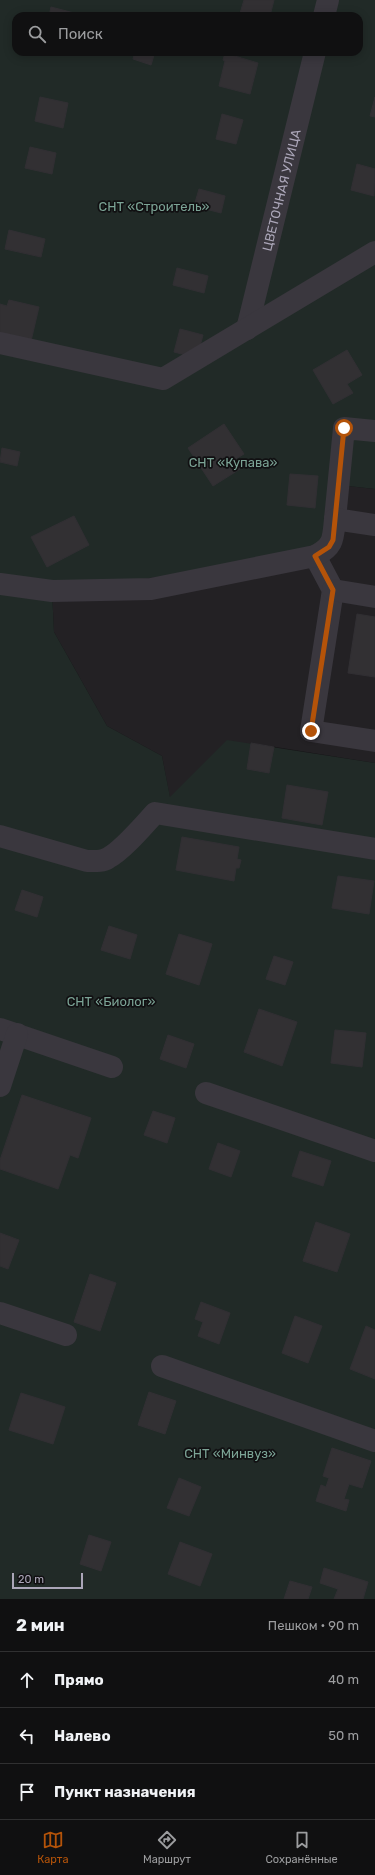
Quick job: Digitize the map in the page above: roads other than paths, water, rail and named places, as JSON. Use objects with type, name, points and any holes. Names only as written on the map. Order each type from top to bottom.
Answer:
[{"type":"street","points":[[325,12],[328,0]]},
{"type":"street","name":"ЦВЕТОЧНАЯ УЛИЦА","points":[[247,329],[314,56]]},
{"type":"street","points":[[0,343],[163,379],[375,252]]},
{"type":"street","points":[[0,584],[52,591],[152,589],[315,556],[329,547],[333,540],[344,428],[375,431]]},
{"type":"street","points":[[335,519],[375,525]]},
{"type":"street","points":[[315,556],[333,590],[311,731],[375,741]]},
{"type":"street","points":[[333,590],[375,596]]},
{"type":"street","points":[[0,836],[87,861],[98,861],[108,858],[118,851],[155,813],[375,850]]},
{"type":"street","points":[[0,1086],[8,1032],[112,1067]]},
{"type":"street","points":[[206,1093],[375,1152]]},
{"type":"street","points":[[0,1313],[66,1335]]},
{"type":"street","points":[[162,1366],[375,1441]]},
{"type":"park label","name":"СНТ «Строитель»","points":[[154,206]]},
{"type":"park label","name":"СНТ «Купава»","points":[[233,462]]},
{"type":"park label","name":"СНТ «Биолог»","points":[[111,1001]]},
{"type":"park label","name":"СНТ «Минвуз»","points":[[230,1453]]}]
